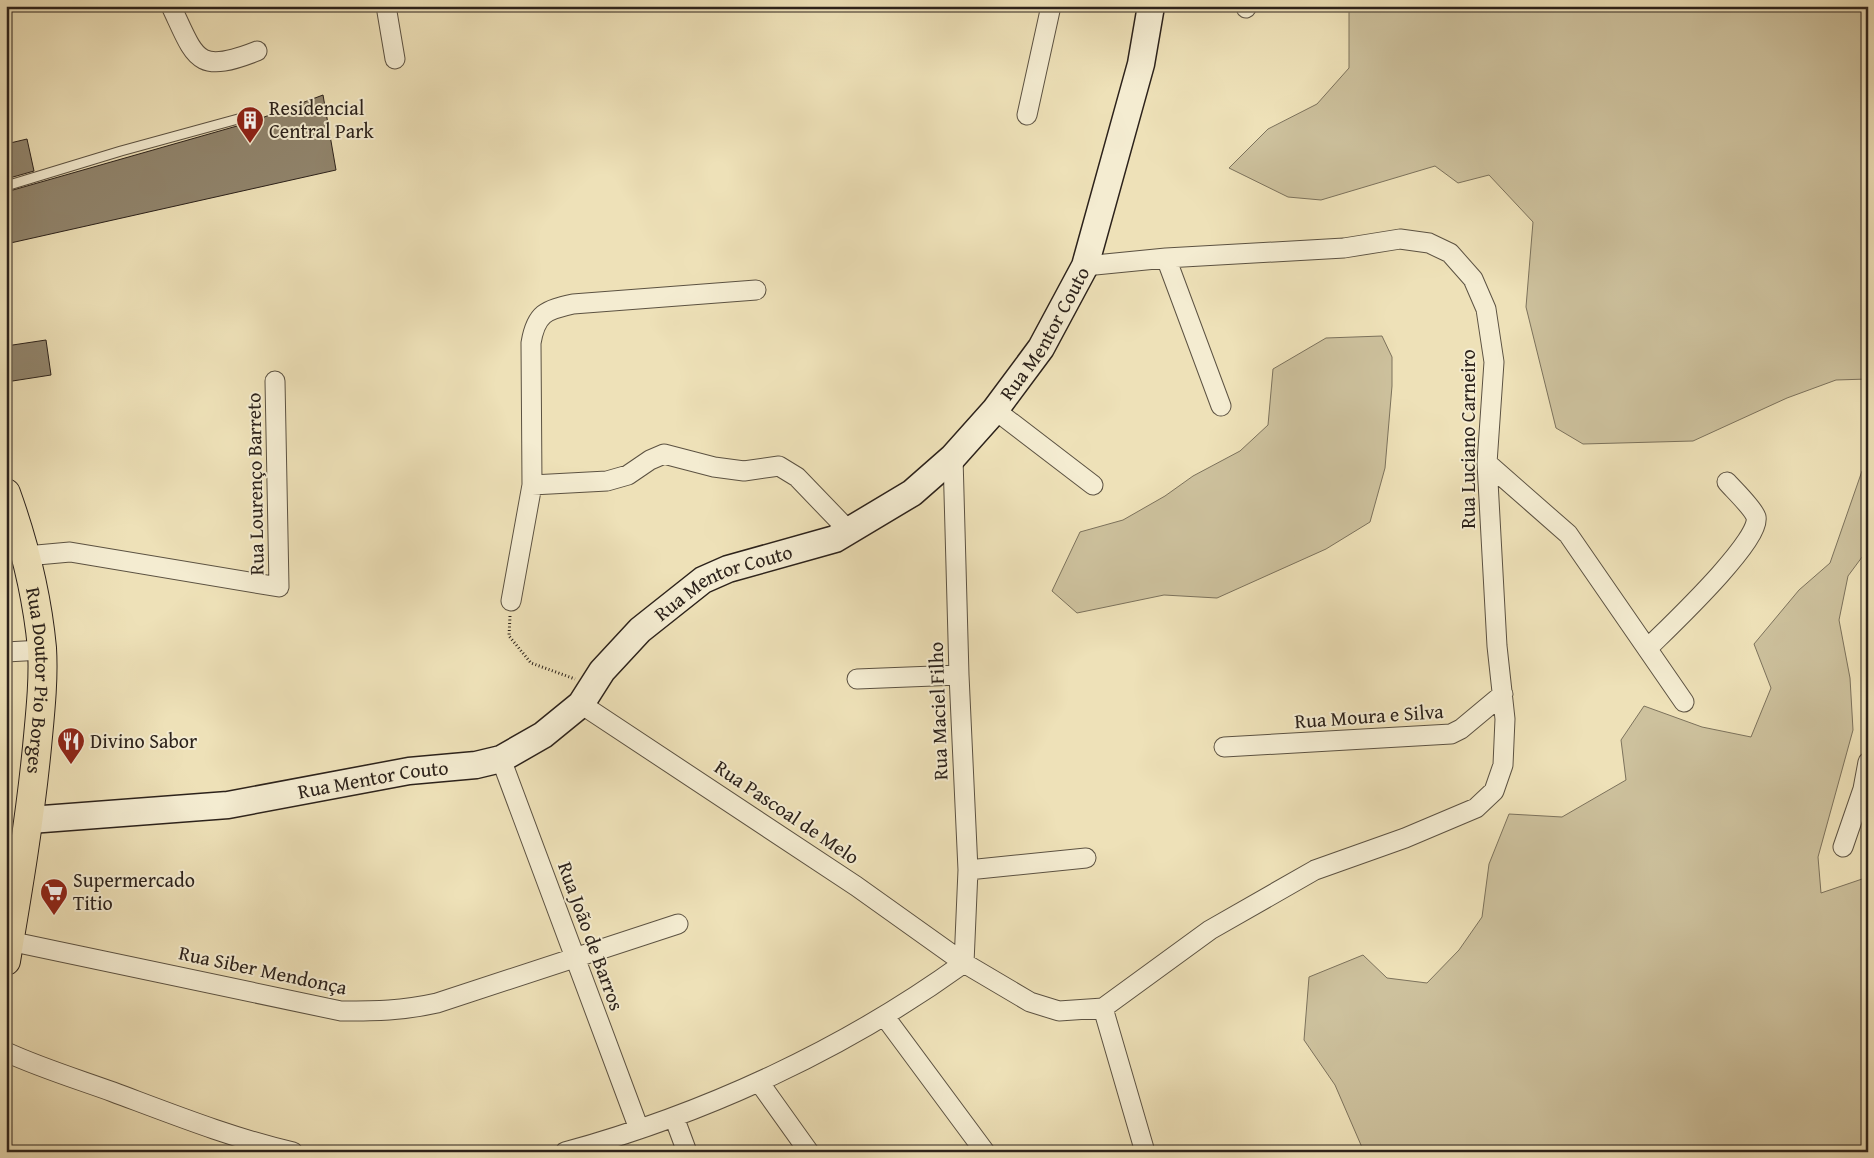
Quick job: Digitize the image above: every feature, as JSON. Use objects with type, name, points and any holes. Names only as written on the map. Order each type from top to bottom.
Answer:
[{"type":"main road","name":"Rua Doutor Pio Borges","points":[[6,493],[26,556],[36,603],[42,650],[40,711],[30,820],[8,951]]},
{"type":"street","points":[[170,6],[188,43],[197,55],[205,60],[214,64],[257,51]]},
{"type":"street","points":[[386,6],[395,59]]},
{"type":"street","points":[[1027,115],[1051,6]]},
{"type":"street","name":"Rua Mentor Couto","points":[[30,820],[228,805],[410,771],[476,765],[501,759],[543,735],[581,704],[602,671],[640,630],[703,580],[728,569],[835,539],[912,493],[953,457],[995,410],[1042,348],[1085,266],[1141,64],[1151,6]]},
{"type":"street","name":"Rua Luciano Carneiro","points":[[1085,266],[1166,258],[1344,248],[1400,239],[1429,243],[1450,253],[1473,279],[1486,309],[1494,362],[1487,463],[1497,646],[1503,694],[1503,766],[1494,791],[1476,808],[1405,838],[1315,870],[1210,930],[1103,1008]]},
{"type":"street","points":[[1166,258],[1221,406]]},
{"type":"street","points":[[511,601],[532,484],[531,342],[534,325],[541,315],[553,309],[573,304],[756,290]]},
{"type":"street","name":"Rua Lourenço Barreto","points":[[26,556],[70,552],[279,587],[275,381]]},
{"type":"street","points":[[995,410],[1094,485]]},
{"type":"street","points":[[532,484],[607,481],[628,475],[650,460],[664,454],[714,467],[744,471],[779,466],[802,481],[848,530]]},
{"type":"street","name":"Rua Maciel Filho","points":[[953,457],[959,675],[968,870],[964,963]]},
{"type":"street","points":[[1487,463],[1568,534],[1684,702]]},
{"type":"street","points":[[1648,648],[1694,603],[1748,541],[1756,528],[1754,513],[1727,482]]},
{"type":"street","points":[[6,652],[42,650]]},
{"type":"street","points":[[857,679],[959,675]]},
{"type":"street","name":"Rua Moura e Silva","points":[[1224,747],[1451,734],[1461,729],[1503,694]]},
{"type":"street","name":"Rua Pascoal de Melo","points":[[581,704],[849,880],[964,963],[1030,1002],[1059,1011],[1103,1008]]},
{"type":"street","name":"Rua João de Barros","points":[[501,759],[639,1129]]},
{"type":"street","points":[[1843,846],[1864,789],[1868,762]]},
{"type":"street","points":[[968,870],[1086,858]]},
{"type":"street","name":"Rua Siber Mendonça","points":[[8,951],[341,1011],[383,1012],[406,1010],[445,1000],[678,924]]},
{"type":"street","points":[[565,1152],[674,1117],[758,1082],[824,1050],[885,1017],[964,963]]},
{"type":"street","points":[[1103,1008],[1145,1152]]},
{"type":"street","points":[[885,1017],[985,1152]]},
{"type":"street","points":[[6,1052],[30,1063],[150,1106],[268,1146],[293,1152]]},
{"type":"street","points":[[758,1082],[810,1152]]},
{"type":"street","points":[[674,1117],[688,1152]]},
{"type":"lane","points":[[6,186],[121,151],[249,116]]},
{"type":"path","points":[[511,601],[509,636],[531,662],[580,680],[602,671]]},
{"type":"shaded area","points":[[1349,6],[1868,6],[1868,379],[1836,380],[1787,398],[1693,441],[1583,444],[1556,428],[1526,307],[1533,222],[1489,175],[1458,183],[1435,166],[1321,200],[1288,197],[1229,168],[1268,129],[1317,104],[1349,68]]},
{"type":"shaded area","points":[[1382,336],[1392,357],[1392,386],[1385,468],[1370,522],[1326,549],[1217,598],[1164,595],[1077,613],[1052,591],[1080,532],[1123,520],[1165,496],[1193,476],[1240,451],[1268,425],[1273,369],[1326,338]]},
{"type":"shaded area","points":[[1868,466],[1868,549],[1848,576],[1839,620],[1850,678],[1853,730],[1818,857],[1821,893],[1868,877],[1868,1152],[1364,1152],[1335,1085],[1304,1040],[1309,977],[1363,955],[1387,978],[1427,983],[1459,950],[1482,917],[1489,864],[1509,814],[1562,817],[1626,780],[1621,740],[1644,706],[1702,727],[1751,737],[1771,688],[1754,644],[1799,590],[1830,563],[1862,471]]},
{"type":"building","name":"Residencial Central Park","points":[[323,95],[336,170],[6,244],[6,192],[251,122]]},
{"type":"building","points":[[27,139],[34,171],[6,179],[6,144]]},
{"type":"building","points":[[46,340],[51,375],[6,382],[6,346]]},
{"type":"place","name":"Residencial Central Park","points":[[250,144]]},
{"type":"place","name":"Divino Sabor","points":[[71,765]]},
{"type":"place","name":"Supermercado Titio","points":[[54,916]]}]
